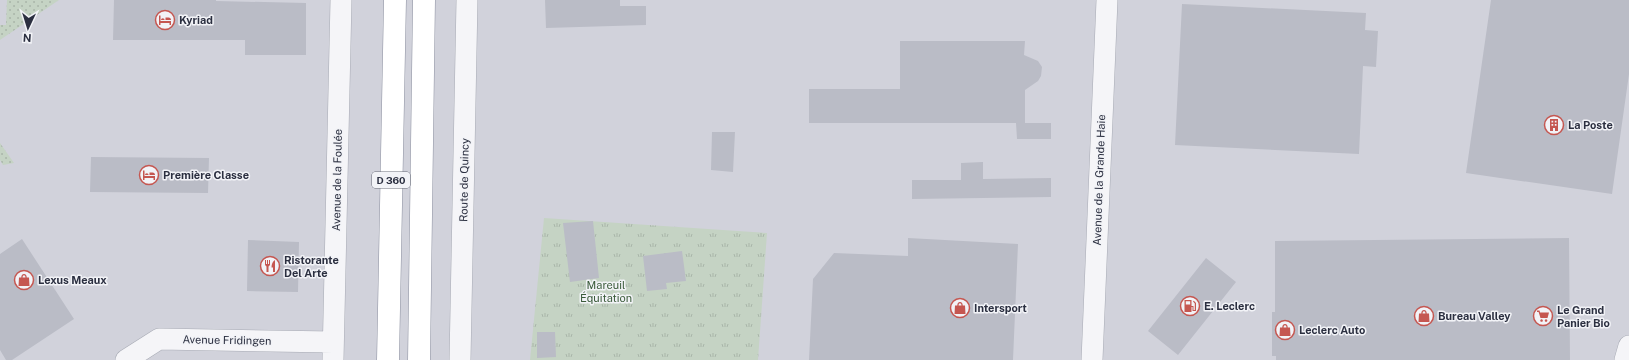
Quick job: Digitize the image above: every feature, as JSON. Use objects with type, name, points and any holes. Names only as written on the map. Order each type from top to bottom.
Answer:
[{"type":"highway","name":"D 360","points":[[388,360],[395,0]]},
{"type":"highway","name":"D 360","points":[[419,360],[424,0]]},
{"type":"street","name":"Avenue de la Foulée","points":[[333,351],[341,0]]},
{"type":"street","name":"Route de Quincy","points":[[460,360],[467,0]]},
{"type":"street","name":"Avenue de la Grande Haie","points":[[1092,360],[1107,0]]},
{"type":"street","name":"Avenue Fridingen","points":[[126,360],[159,339],[333,351]]},
{"type":"street","points":[[1625,360],[1629,346]]},
{"type":"shaded area","points":[[0,0],[1629,0],[1629,360],[0,360]]},
{"type":"green space","points":[[7,0],[59,0],[0,40],[0,25],[6,25]]},
{"type":"green space","points":[[0,143],[14,163],[3,165],[0,160]]},
{"type":"green space","name":"Mareuil Équitation","points":[[544,218],[767,233],[758,360],[530,360]]},
{"type":"building","points":[[114,0],[216,0],[306,3],[306,55],[245,55],[245,40],[113,40]]},
{"type":"building","points":[[545,0],[620,0],[620,6],[646,6],[646,25],[546,28]]},
{"type":"building","name":"La Poste","points":[[1491,0],[1629,0],[1629,74],[1612,194],[1466,173]]},
{"type":"building","points":[[1182,4],[1366,13],[1365,30],[1378,31],[1376,67],[1363,66],[1359,154],[1175,145]]},
{"type":"building","points":[[900,41],[1025,41],[1024,55],[1038,61],[1042,67],[1041,76],[1038,81],[1025,90],[1025,123],[1051,123],[1051,139],[1017,139],[1016,123],[809,123],[809,89],[900,89]]},
{"type":"building","points":[[712,132],[735,132],[733,172],[711,170]]},
{"type":"building","name":"Première Classe","points":[[91,157],[209,158],[208,193],[90,192]]},
{"type":"building","points":[[983,162],[983,179],[1051,178],[1051,197],[912,199],[912,180],[961,180],[961,163]]},
{"type":"building","points":[[593,221],[599,278],[570,282],[563,223]]},
{"type":"building","points":[[908,238],[1018,244],[1013,360],[809,360],[813,279],[834,253],[908,256]]},
{"type":"building","points":[[1569,238],[1570,360],[1276,360],[1276,356],[1272,356],[1272,312],[1275,312],[1275,241]]},
{"type":"building","name":"Lexus Meaux","points":[[22,239],[74,319],[12,360],[6,360],[0,350],[0,254]]},
{"type":"building","name":"Ristorante Del Arte","points":[[248,240],[299,242],[298,292],[247,291]]},
{"type":"building","points":[[682,251],[686,281],[666,283],[667,289],[647,291],[643,256]]},
{"type":"building","points":[[1206,258],[1236,282],[1178,355],[1148,331]]},
{"type":"building","points":[[537,332],[555,332],[556,357],[537,358]]},
{"type":"place","name":"Kyriad","points":[[165,20]]},
{"type":"place","name":"La Poste","points":[[1554,125]]},
{"type":"place","name":"Première Classe","points":[[149,175]]},
{"type":"place","name":"Ristorante Del Arte","points":[[270,266]]},
{"type":"place","name":"Lexus Meaux","points":[[24,280]]},
{"type":"place","name":"E. Leclerc","points":[[1190,306]]},
{"type":"place","name":"Intersport","points":[[960,308]]},
{"type":"place","name":"Bureau Valley","points":[[1424,316]]},
{"type":"place","name":"Le Grand Panier Bio","points":[[1543,316]]},
{"type":"place","name":"Leclerc Auto","points":[[1285,330]]}]
